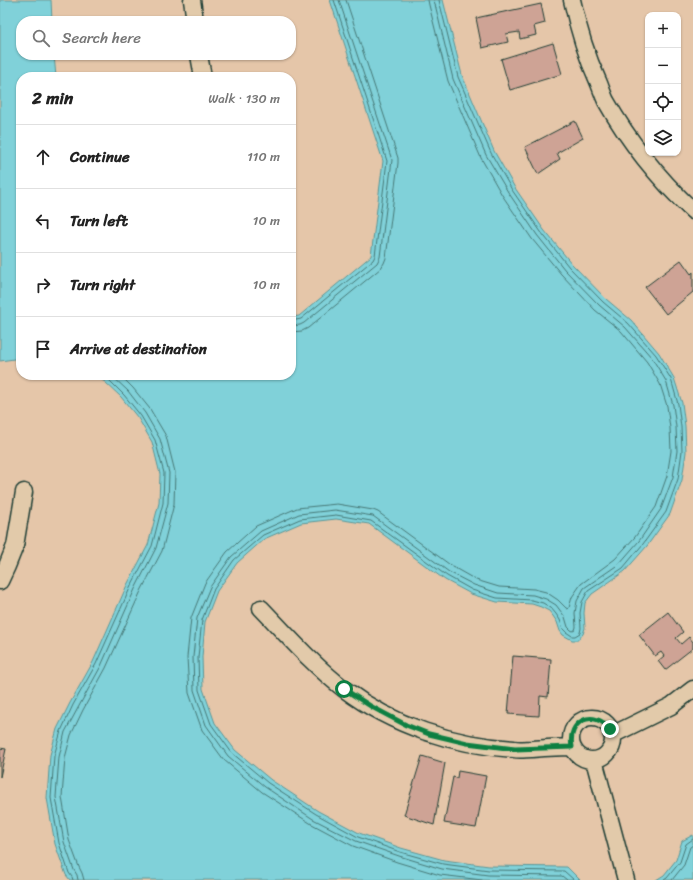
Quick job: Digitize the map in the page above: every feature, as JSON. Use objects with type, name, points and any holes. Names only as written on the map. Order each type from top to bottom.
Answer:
[{"type":"street","points":[[192,0],[194,16]]},
{"type":"street","points":[[572,0],[580,35],[593,71],[606,100],[623,128],[657,174],[693,211]]},
{"type":"street","points":[[200,60],[202,72]]},
{"type":"street","points":[[0,581],[15,546],[24,492]]},
{"type":"street","points":[[261,608],[314,663],[344,689],[372,707],[406,725],[429,734],[467,743],[494,747],[515,749],[572,747]]},
{"type":"street","points":[[612,735],[671,706],[693,689]]},
{"type":"street","points":[[586,719],[600,720],[610,729],[612,735],[610,749],[601,758],[587,760],[575,753],[572,747],[572,733],[575,727],[586,719]]},
{"type":"street","points":[[594,760],[625,875]]},
{"type":"water","points":[[0,0],[51,0],[52,16],[16,16],[16,60],[54,60],[56,72],[16,72],[16,359],[0,361]]},
{"type":"water","points":[[330,0],[443,0],[462,75],[494,151],[515,188],[544,230],[572,264],[606,299],[631,320],[659,353],[674,378],[682,403],[685,426],[686,452],[682,480],[670,514],[647,546],[625,571],[592,594],[585,603],[585,628],[583,634],[578,640],[572,640],[563,635],[553,616],[549,611],[541,607],[532,604],[497,602],[471,594],[445,580],[369,524],[336,519],[301,523],[264,539],[237,563],[217,591],[205,622],[202,657],[203,689],[215,723],[235,750],[271,780],[318,811],[359,833],[401,848],[444,860],[489,866],[567,867],[580,880],[70,880],[66,875],[55,844],[47,798],[50,755],[57,729],[93,662],[127,585],[148,545],[159,503],[160,474],[152,442],[138,418],[121,397],[102,380],[296,380],[296,316],[299,316],[371,256],[383,161]]},
{"type":"water","points":[[693,835],[693,880],[656,880],[664,875],[676,860],[682,841]]},
{"type":"building","points":[[541,4],[545,23],[534,26],[536,35],[520,39],[519,32],[506,34],[508,42],[482,48],[476,18]]},
{"type":"building","points":[[553,43],[562,74],[510,90],[501,59]]},
{"type":"building","points":[[575,121],[583,138],[557,153],[560,159],[538,174],[525,147]]},
{"type":"building","points":[[681,260],[691,274],[693,272],[693,292],[666,314],[645,287]]},
{"type":"building","points":[[668,612],[683,632],[676,638],[681,644],[689,637],[693,642],[693,648],[665,670],[658,661],[664,656],[661,652],[655,656],[639,635]]},
{"type":"building","points":[[513,656],[551,659],[548,697],[540,696],[539,716],[508,714]]},
{"type":"building","points":[[0,748],[6,749],[0,777]]},
{"type":"building","points":[[422,756],[445,763],[434,825],[404,815]]},
{"type":"building","points":[[458,771],[486,776],[476,828],[444,823],[453,777],[457,778]]},
{"type":"route","points":[[344,689],[372,707],[406,725],[429,734],[467,743],[515,749],[572,747],[572,733],[575,727],[586,719],[600,720],[610,729]]}]
